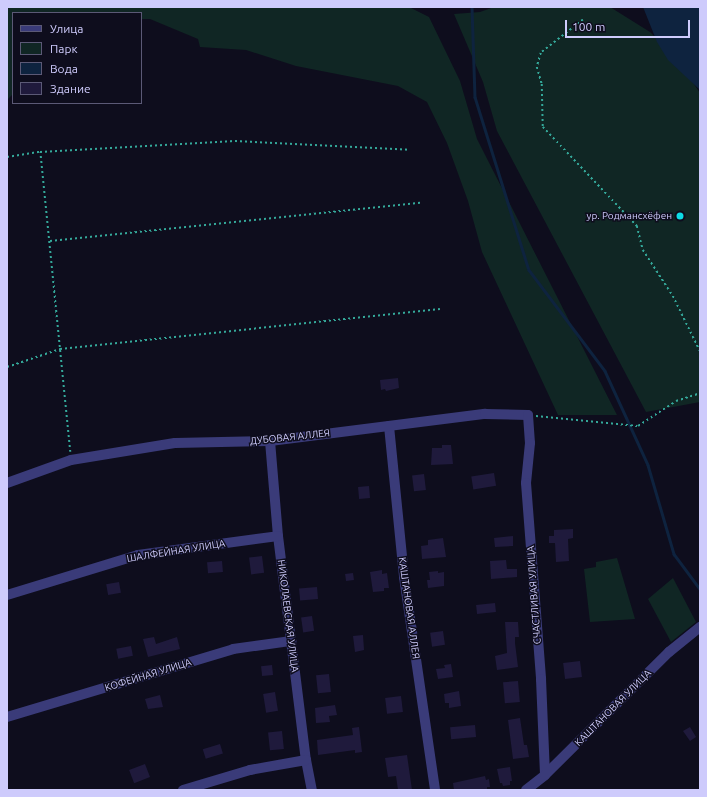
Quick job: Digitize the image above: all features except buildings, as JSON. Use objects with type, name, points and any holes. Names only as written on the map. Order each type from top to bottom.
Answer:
[{"type":"street","name":"ДУБОВАЯ АЛЛЕЯ","points":[[7,483],[71,460],[175,444],[270,441],[485,414],[528,415]]},
{"type":"street","name":"СЧАСТЛИВАЯ УЛИЦА","points":[[528,415],[530,443],[526,483],[541,679],[545,775]]},
{"type":"street","name":"КАШТАНОВАЯ АЛЛЕЯ","points":[[388,426],[404,577],[435,790]]},
{"type":"street","name":"НИКОЛАЕВСКАЯ УЛИЦА","points":[[270,441],[278,536],[306,760],[312,790]]},
{"type":"street","name":"ШАЛФЕЙНАЯ УЛИЦА","points":[[7,595],[138,555],[278,536]]},
{"type":"street","name":"КАШТАНОВАЯ УЛИЦА","points":[[526,790],[545,775],[669,652],[700,627]]},
{"type":"street","name":"КОФЕЙНАЯ УЛИЦА","points":[[7,717],[233,649],[291,641]]},
{"type":"street","points":[[183,790],[250,770],[306,760]]},
{"type":"path","points":[[583,20],[541,53],[537,67],[542,84],[543,127],[637,226],[643,250],[673,296],[700,351]]},
{"type":"path","points":[[7,158],[40,152],[235,141],[410,150]]},
{"type":"path","points":[[40,152],[71,460]]},
{"type":"path","points":[[50,241],[420,203]]},
{"type":"path","points":[[7,367],[60,349],[440,309]]},
{"type":"path","points":[[528,415],[638,426],[676,401],[700,393]]},
{"type":"green space","points":[[7,7],[409,7],[429,17],[460,81],[477,139],[617,415],[558,415],[482,252],[468,201],[447,143],[427,102],[398,86],[296,66],[246,50],[200,47],[198,39],[150,19],[142,19],[142,12],[12,12],[12,95],[7,100]]},
{"type":"green space","points":[[494,7],[610,7],[650,32],[678,60],[700,93],[700,402],[646,412],[497,131],[483,82],[454,14],[480,12]]},
{"type":"green space","points":[[617,558],[635,619],[590,622],[584,569],[596,567],[596,562]]},
{"type":"green space","points":[[673,578],[696,622],[671,642],[648,599]]},
{"type":"water","points":[[643,7],[700,7],[700,90],[668,60],[657,42]]},
{"type":"waterway","points":[[472,7],[475,97],[529,270],[605,371],[648,465],[674,554],[700,589]]},
{"type":"place","name":"ур. Родмансхёфен","points":[[680,216]]}]
